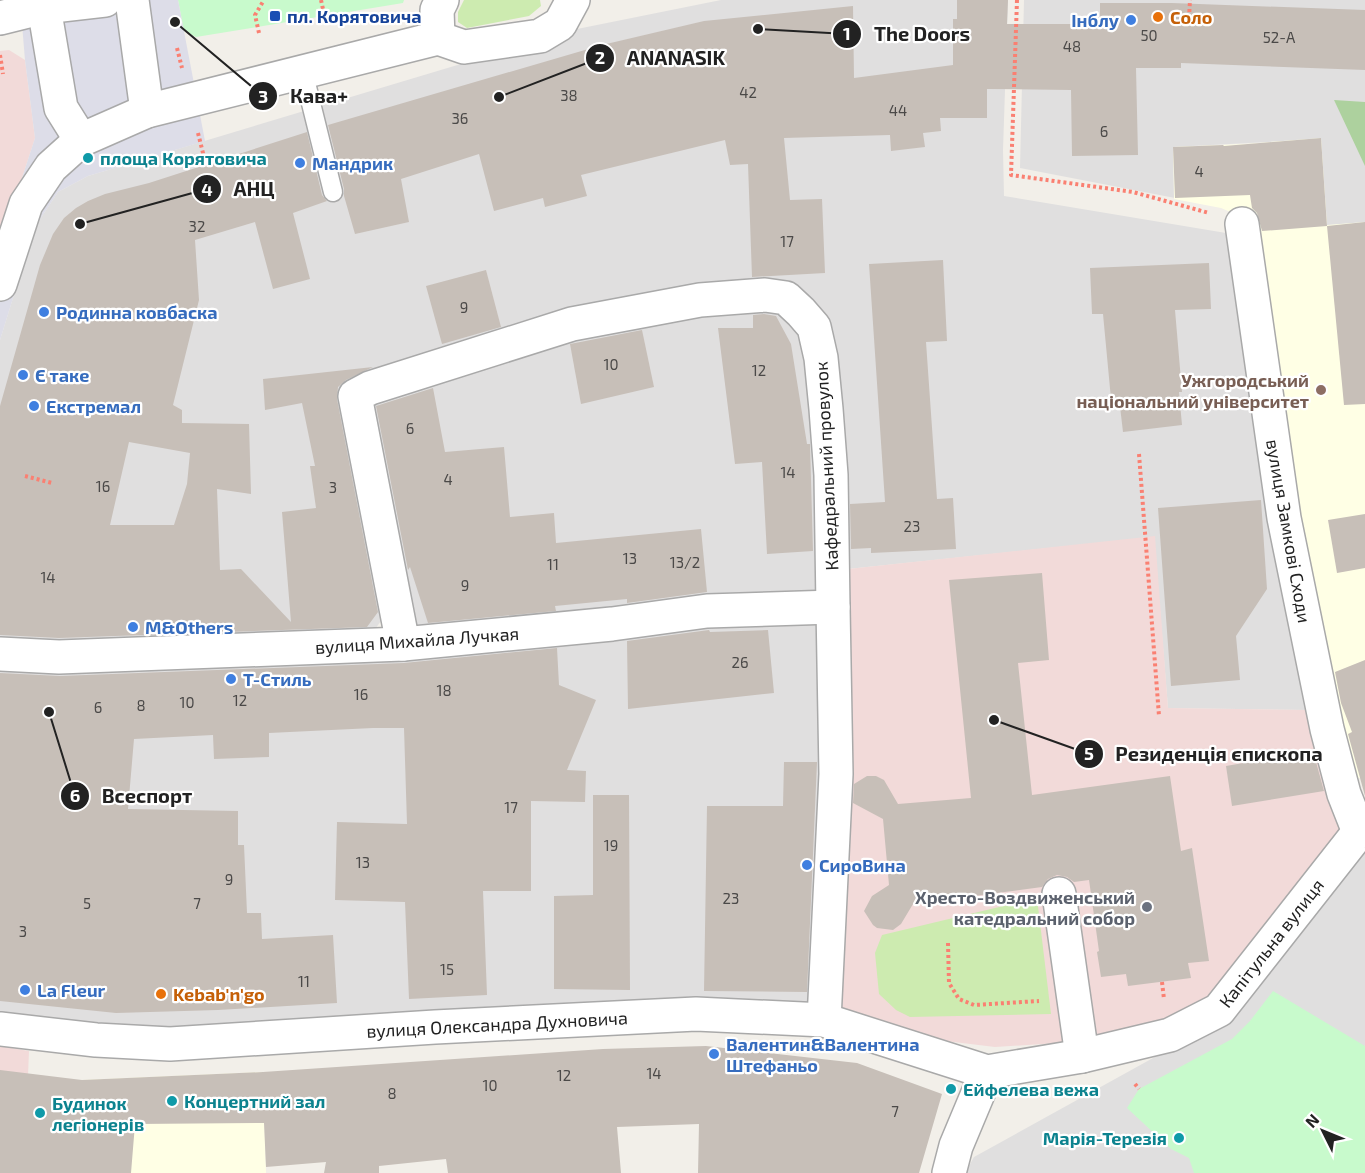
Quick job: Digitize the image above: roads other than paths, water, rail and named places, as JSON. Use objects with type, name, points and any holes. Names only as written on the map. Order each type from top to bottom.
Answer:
[{"type":"street","points":[[0,18],[44,8],[105,0]]},
{"type":"street","points":[[132,0],[147,111]]},
{"type":"street","points":[[438,38],[437,10],[442,0]]},
{"type":"street","points":[[0,285],[26,204],[51,167],[81,140],[147,111],[438,38],[464,47],[540,36],[560,24],[573,0]]},
{"type":"street","points":[[44,8],[61,108],[81,140]]},
{"type":"street","name":"вулиця Замкові Сходи","points":[[1242,224],[1284,518],[1327,729],[1344,794],[1362,831]]},
{"type":"street","name":"Кафедральний провулок","points":[[403,644],[355,396],[370,388],[572,324],[700,300],[765,295],[786,298],[814,327],[821,358],[831,475],[836,774],[824,1020]]},
{"type":"street","name":"вулиця Михайла Лучкая","points":[[0,654],[59,657],[403,644],[612,624],[708,611],[834,607]]},
{"type":"street","name":"Капітульна вулиця","points":[[987,1072],[1082,1056],[1170,1035],[1219,1010],[1362,831]]},
{"type":"street","points":[[1059,894],[1082,1056]]},
{"type":"street","name":"вулиця Олександра Духновича","points":[[0,1029],[96,1040],[170,1044],[435,1027],[696,1014],[824,1020],[987,1072]]},
{"type":"street","points":[[949,1173],[956,1146],[987,1072]]},
{"type":"lane","points":[[303,71],[333,192]]},
{"type":"place","name":"пл. Корятовича","points":[[275,16]]},
{"type":"place","name":"Соло","points":[[1158,17]]},
{"type":"place","name":"Інблу","points":[[1131,20]]},
{"type":"place","name":"Кава+","points":[[175,22]]},
{"type":"place","name":"The Doors","points":[[758,29]]},
{"type":"place","name":"ANANASIK","points":[[499,97]]},
{"type":"place","name":"площа Корятовича","points":[[88,158]]},
{"type":"place","name":"Мандрик","points":[[300,163]]},
{"type":"place","name":"АНЦ","points":[[80,224]]},
{"type":"place","name":"Родинна ковбаска","points":[[44,312]]},
{"type":"place","name":"Є таке","points":[[23,375]]},
{"type":"place","name":"Ужгородський національний університет","points":[[1321,390]]},
{"type":"place","name":"Екстремал","points":[[34,406]]},
{"type":"place","name":"M&Others","points":[[133,627]]},
{"type":"place","name":"Т-Стиль","points":[[231,679]]},
{"type":"place","name":"Всеспорт","points":[[49,712]]},
{"type":"place","name":"Резиденція єпископа","points":[[994,720]]},
{"type":"place","name":"СироВина","points":[[807,865]]},
{"type":"place","name":"Хресто-Воздвиженський катедральний собор","points":[[1147,907]]},
{"type":"place","name":"La Fleur","points":[[25,990]]},
{"type":"place","name":"Kebab'n'go","points":[[161,994]]},
{"type":"place","name":"Валентин&Валентина Штефаньо","points":[[714,1054]]},
{"type":"place","name":"Ейфелева вежа","points":[[951,1089]]},
{"type":"place","name":"Концертний зал","points":[[172,1101]]},
{"type":"place","name":"Будинок легіонерів","points":[[40,1113]]},
{"type":"place","name":"Марія-Терезія","points":[[1179,1138]]}]
